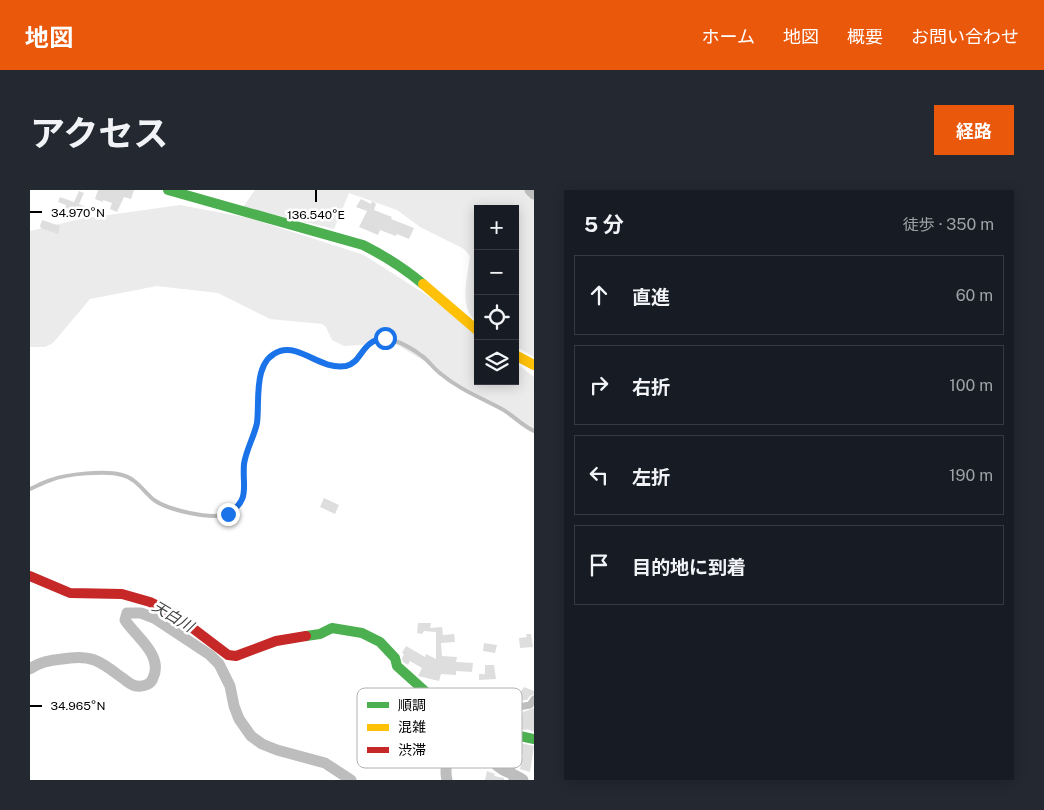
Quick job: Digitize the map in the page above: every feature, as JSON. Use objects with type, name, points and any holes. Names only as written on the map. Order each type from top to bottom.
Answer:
[{"type":"street","points":[[168,190],[374,250],[406,269],[474,328]]},
{"type":"street","points":[[519,356],[534,365]]},
{"type":"street","points":[[30,576],[75,594],[122,594],[138,597],[169,612],[228,655],[236,656],[276,641],[320,634],[332,628],[362,633],[380,642],[395,658],[397,666],[421,688]]},
{"type":"street","points":[[522,706],[530,704],[534,699]]},
{"type":"lane","points":[[30,489],[65,476],[106,473],[121,474],[133,481],[155,501],[168,507],[214,516],[228,514],[242,502],[245,457],[256,423],[260,380],[267,360],[278,352],[289,350],[299,352],[321,363],[346,366],[357,359],[367,344],[378,339],[392,340],[410,348],[422,356],[440,374],[465,392],[501,409],[534,431]]},
{"type":"shaded area","points":[[255,190],[528,190],[534,197],[534,357],[519,348],[519,205],[474,205],[474,318],[468,309],[465,292],[470,256],[464,249],[420,227],[397,210],[349,193],[334,229],[243,207]]},
{"type":"shaded area","points":[[180,205],[249,218],[364,255],[428,296],[474,331],[474,385],[519,385],[519,365],[534,377],[534,433],[505,411],[488,404],[440,375],[426,362],[394,343],[344,346],[332,340],[326,327],[322,324],[270,319],[218,293],[157,286],[90,299],[53,343],[45,347],[30,347],[30,231],[80,219]]},
{"type":"building","points":[[98,190],[134,190],[131,199],[124,197],[117,212],[110,209],[112,203],[95,199]]},
{"type":"building","points":[[79,191],[84,193],[79,204],[88,208],[85,214],[65,208],[66,205],[58,202],[60,197],[74,202]]},
{"type":"building","points":[[361,199],[371,204],[372,201],[376,204],[374,210],[414,228],[409,239],[380,230],[378,235],[359,227],[367,211],[356,207]]},
{"type":"building","points":[[42,220],[60,226],[58,234],[41,228]]},
{"type":"building","points":[[324,498],[339,505],[335,514],[320,507]]},
{"type":"building","points":[[418,623],[431,623],[430,628],[442,627],[443,635],[454,634],[455,642],[441,643],[442,656],[457,657],[456,662],[473,663],[472,672],[456,671],[456,675],[441,674],[439,681],[418,676],[422,668],[410,661],[408,665],[403,662],[404,654],[402,653],[406,646],[425,657],[426,654],[436,659],[436,632],[424,631],[422,634],[417,633]]},
{"type":"building","points":[[526,634],[531,634],[533,647],[520,648],[519,638],[527,637]]},
{"type":"building","points":[[484,643],[497,645],[495,653],[483,651]]},
{"type":"building","points":[[485,665],[494,665],[496,679],[479,680],[479,674],[485,674]]},
{"type":"building","points":[[524,687],[534,691],[534,694],[527,700],[522,700],[522,690]]},
{"type":"building","points":[[534,708],[534,732],[522,729],[523,712]]},
{"type":"building","points":[[522,743],[534,746],[530,772],[520,769],[522,768]]},
{"type":"building","points":[[487,771],[495,774],[494,776],[504,778],[504,780],[485,780]]},
{"type":"waterway","points":[[530,190],[534,194]]},
{"type":"waterway","name":"天白川","points":[[30,669],[49,661],[80,657],[94,660],[106,666],[133,685],[147,685],[153,678],[155,661],[147,646],[125,620],[127,613],[141,613],[154,618],[210,655],[219,664],[230,686],[239,719],[251,736],[262,744],[277,750],[325,763],[351,780]]},
{"type":"waterway","name":"天白川","points":[[447,768],[447,780]]},
{"type":"waterway","name":"天白川","points":[[501,768],[523,780]]},
{"type":"traffic: fast","points":[[168,190],[363,245],[379,253],[423,284]]},
{"type":"traffic: fast","points":[[306,636],[320,634],[332,628],[362,633],[380,642],[395,658],[397,666],[421,688]]},
{"type":"traffic: fast","points":[[522,736],[534,739]]},
{"type":"traffic: slow","points":[[423,284],[474,328]]},
{"type":"traffic: slow","points":[[519,357],[534,365]]},
{"type":"traffic: jam","points":[[30,576],[70,593],[122,594],[150,602],[174,614],[228,655],[236,656],[276,641],[306,636]]},
{"type":"route","points":[[228,514],[242,502],[245,457],[254,432],[261,373],[267,360],[278,352],[289,350],[299,352],[321,363],[346,366],[357,359],[367,344],[385,338]]}]
